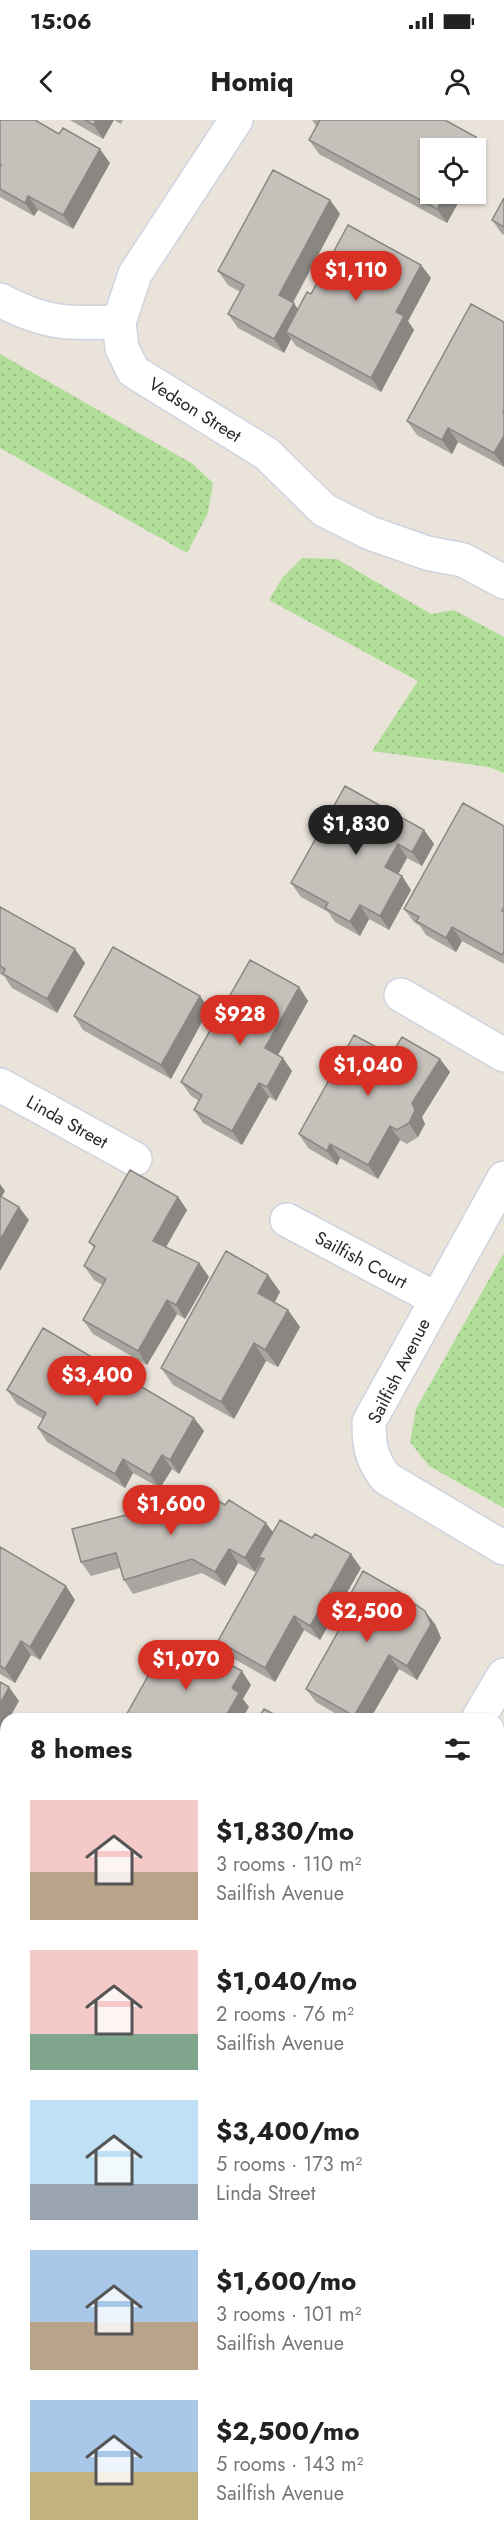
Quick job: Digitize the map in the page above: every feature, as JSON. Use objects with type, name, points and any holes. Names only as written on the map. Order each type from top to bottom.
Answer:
[{"type":"street","name":"Vedson Street","points":[[236,120],[135,274],[119,321],[122,348],[133,371],[267,454],[324,510],[370,533],[427,553],[463,560],[504,582]]},
{"type":"street","points":[[0,300],[29,315],[72,324],[119,321]]},
{"type":"street","points":[[401,995],[504,1055]]},
{"type":"street","name":"Linda Street","points":[[0,1085],[135,1159]]},
{"type":"street","name":"Sailfish Avenue","points":[[504,1178],[369,1422],[369,1449],[374,1464],[386,1478],[504,1548]]},
{"type":"street","name":"Sailfish Court","points":[[287,1220],[436,1299]]},
{"type":"street","points":[[482,1713],[504,1675]]},
{"type":"green space","points":[[0,354],[193,464],[213,483],[208,513],[187,553],[0,448]]},
{"type":"green space","points":[[302,558],[337,559],[431,614],[454,610],[504,637],[504,773],[489,767],[372,751],[418,681],[269,600],[282,578]]},
{"type":"green space","points":[[504,1253],[504,1508],[429,1466],[410,1442],[416,1409]]},
{"type":"building","points":[[0,120],[35,120],[59,134],[63,128],[100,149],[63,215],[28,196],[25,203],[0,189]]},
{"type":"building","points":[[85,120],[96,120],[94,125]]},
{"type":"building","points":[[320,120],[445,120],[476,137],[420,138],[420,200],[309,140]]},
{"type":"building","points":[[273,170],[330,200],[279,295],[294,303],[274,339],[228,314],[244,285],[218,271]]},
{"type":"building","points":[[504,198],[504,227],[492,220]]},
{"type":"building","points":[[428,204],[440,204],[437,209]]},
{"type":"building","points":[[348,225],[421,265],[396,312],[404,316],[371,378],[286,332],[307,292],[311,294]]},
{"type":"building","points":[[471,304],[504,322],[504,436],[494,453],[448,428],[442,440],[407,421]]},
{"type":"building","points":[[345,786],[424,830],[412,852],[398,844],[385,867],[402,876],[380,916],[360,905],[350,922],[325,908],[328,903],[291,883]]},
{"type":"building","points":[[463,803],[504,826],[504,907],[502,911],[504,912],[504,952],[502,955],[452,927],[446,938],[416,921],[419,917],[404,909]]},
{"type":"building","points":[[0,907],[75,949],[47,999],[3,974],[5,969],[0,966]]},
{"type":"building","points":[[113,947],[200,996],[161,1065],[74,1016]]},
{"type":"building","points":[[250,960],[299,987],[265,1048],[283,1058],[267,1087],[259,1083],[232,1131],[194,1110],[202,1095],[181,1082]]},
{"type":"building","points":[[354,1035],[391,1055],[402,1037],[440,1059],[412,1103],[415,1110],[409,1123],[397,1130],[390,1126],[368,1165],[330,1144],[327,1151],[299,1134]]},
{"type":"building","points":[[130,1170],[178,1197],[153,1241],[199,1263],[176,1305],[167,1300],[138,1351],[83,1320],[106,1279],[84,1266],[95,1246],[89,1242]]},
{"type":"building","points":[[0,1196],[19,1207],[0,1240]]},
{"type":"building","points":[[226,1251],[268,1275],[258,1293],[288,1310],[265,1350],[254,1343],[221,1402],[161,1368]]},
{"type":"building","points":[[43,1328],[194,1418],[170,1460],[162,1455],[150,1475],[123,1459],[115,1474],[38,1428],[46,1413],[7,1390]]},
{"type":"building","points":[[207,1494],[225,1505],[229,1500],[266,1523],[245,1558],[229,1549],[215,1572],[192,1559],[124,1580],[116,1553],[81,1562],[72,1529]]},
{"type":"building","points":[[280,1520],[312,1538],[315,1534],[351,1554],[310,1626],[294,1616],[265,1668],[218,1641],[264,1559],[259,1557]]},
{"type":"building","points":[[0,1547],[66,1586],[30,1647],[21,1641],[5,1669],[0,1666]]},
{"type":"building","points":[[363,1571],[400,1592],[394,1603],[410,1612],[415,1604],[425,1611],[431,1624],[407,1666],[389,1655],[356,1713],[349,1713],[306,1689],[349,1612],[343,1608]]},
{"type":"building","points":[[162,1651],[201,1671],[211,1654],[242,1671],[232,1688],[239,1693],[227,1713],[127,1713]]},
{"type":"building","points":[[0,1682],[9,1687],[0,1704]]}]
